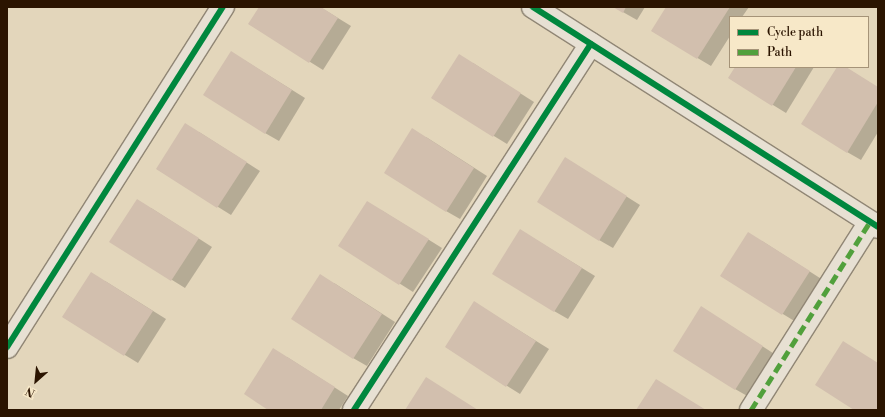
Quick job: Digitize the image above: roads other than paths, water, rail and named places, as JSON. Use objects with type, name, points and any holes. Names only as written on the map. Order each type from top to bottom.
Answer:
[{"type":"street","points":[[7,347],[223,7]]},
{"type":"street","points":[[533,7],[874,224],[751,410]]},
{"type":"street","points":[[354,410],[591,44]]}]
